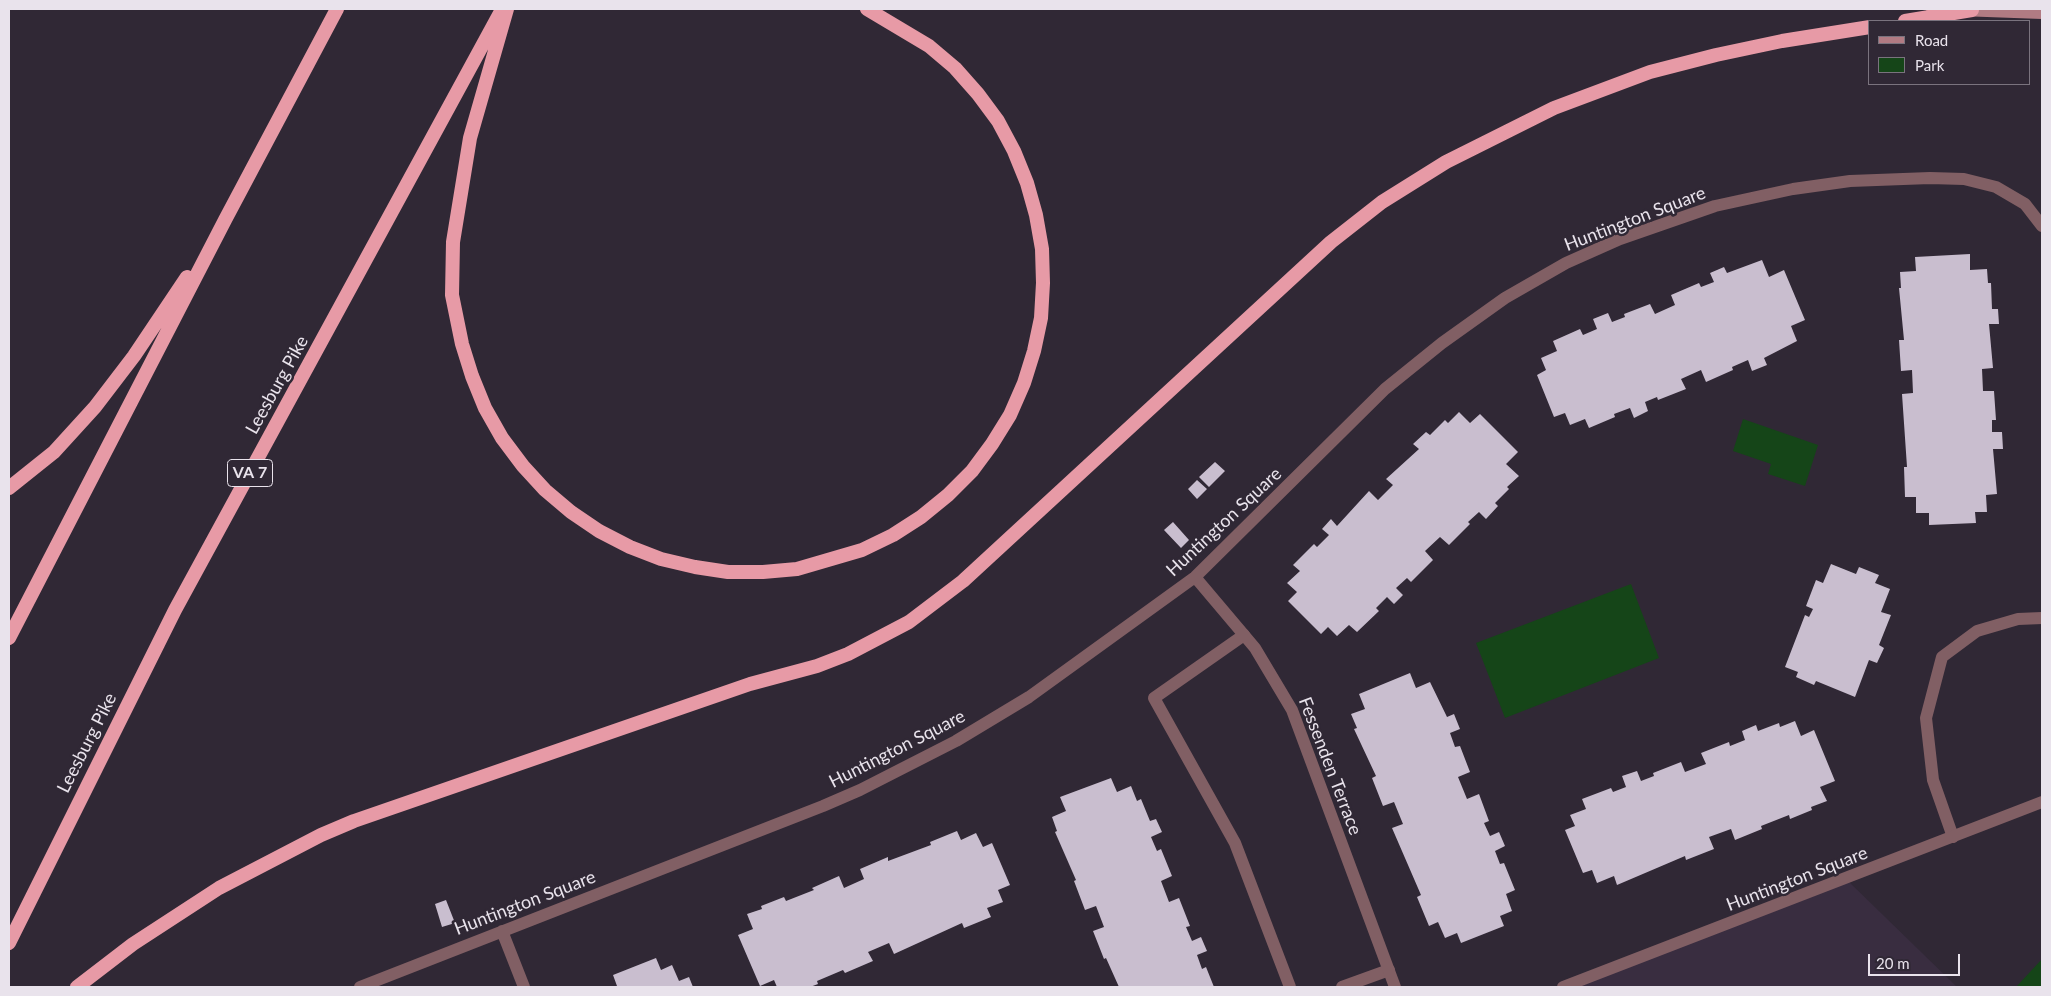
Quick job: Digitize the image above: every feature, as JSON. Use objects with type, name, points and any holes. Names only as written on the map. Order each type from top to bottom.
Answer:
[{"type":"highway","points":[[9,638],[225,220],[337,9]]},
{"type":"highway","name":"Leesburg Pike","points":[[9,943],[176,610],[502,9]]},
{"type":"highway","points":[[507,9],[470,138],[453,242],[452,295],[467,360],[485,408],[502,438],[523,466],[545,490],[571,512],[599,531],[630,547],[661,559],[694,567],[728,572],[763,572],[796,569],[862,550],[893,535],[948,495],[972,471],[1010,415],[1024,383],[1034,351],[1041,318],[1042,249],[1036,215],[1027,183],[1014,151],[998,121],[978,94],[929,46],[867,9]]},
{"type":"highway","points":[[1911,20],[1972,10]]},
{"type":"highway","points":[[77,987],[133,944],[219,888],[321,835],[354,821],[750,684],[817,666],[856,650],[909,622],[963,581],[1331,242],[1382,202],[1446,162],[1554,108],[1650,72],[1773,43],[1868,27]]},
{"type":"highway","points":[[9,488],[54,452],[95,407],[134,356],[225,220]]},
{"type":"main road","points":[[1932,9],[2042,13]]},
{"type":"street","name":"Huntington Square","points":[[360,987],[823,806],[860,790],[956,741],[1029,698],[1195,578],[1385,389],[1442,342],[1505,298],[1566,263],[1620,239],[1715,206],[1793,189],[1850,181],[1921,178],[1964,180],[1996,187],[2025,204],[2042,226]]},
{"type":"street","name":"Fessenden Terrace","points":[[1195,578],[1255,648],[1292,710],[1395,987]]},
{"type":"street","points":[[1953,837],[1933,780],[1926,718],[1942,657],[1977,631],[2018,619],[2042,618]]},
{"type":"street","points":[[1244,635],[1154,698],[1235,843],[1290,987]]},
{"type":"street","name":"Huntington Square","points":[[1563,987],[2042,802]]},
{"type":"street","points":[[502,931],[524,987]]},
{"type":"street","points":[[1342,987],[1389,970]]},
{"type":"shaded area","points":[[1846,879],[1957,987],[1563,987]]},
{"type":"green space","points":[[1743,419],[1818,445],[1805,486],[1768,474],[1771,464],[1733,451]]},
{"type":"green space","points":[[1631,584],[1659,658],[1505,718],[1476,643]]},
{"type":"green space","points":[[2042,959],[2042,987],[2016,987]]},
{"type":"building","points":[[1970,254],[1970,270],[1987,269],[1988,283],[1991,283],[1992,309],[1998,309],[1999,324],[1989,324],[1993,368],[1982,369],[1983,391],[1994,391],[1996,420],[1992,420],[1992,432],[2002,432],[2003,449],[1993,449],[1997,494],[1986,495],[1987,512],[1975,512],[1976,523],[1929,525],[1929,513],[1916,513],[1916,497],[1905,497],[1904,467],[1907,467],[1902,394],[1913,393],[1912,370],[1901,371],[1899,340],[1904,340],[1899,288],[1901,288],[1900,272],[1916,271],[1915,257]]},
{"type":"building","points":[[1762,260],[1769,277],[1784,270],[1805,320],[1791,326],[1797,341],[1764,358],[1767,365],[1752,371],[1748,360],[1732,367],[1733,370],[1706,382],[1701,370],[1681,379],[1686,389],[1658,400],[1657,397],[1645,402],[1648,411],[1634,418],[1630,408],[1614,414],[1615,417],[1589,428],[1585,419],[1570,425],[1565,413],[1554,417],[1537,375],[1546,370],[1541,358],[1557,351],[1553,341],[1580,329],[1583,335],[1597,329],[1593,319],[1608,313],[1612,322],[1625,317],[1624,314],[1650,304],[1655,314],[1675,305],[1671,295],[1699,283],[1701,287],[1714,282],[1710,273],[1724,267],[1727,273]]},
{"type":"building","points":[[1459,412],[1470,423],[1480,414],[1518,452],[1506,464],[1519,476],[1507,487],[1509,489],[1495,503],[1498,506],[1486,519],[1479,512],[1449,545],[1440,537],[1425,551],[1433,560],[1411,582],[1407,578],[1396,588],[1403,595],[1394,604],[1387,597],[1376,608],[1379,611],[1357,632],[1349,625],[1337,636],[1328,627],[1321,634],[1288,601],[1297,592],[1287,583],[1300,571],[1293,565],[1314,544],[1317,547],[1329,535],[1322,529],[1331,519],[1337,526],[1369,491],[1378,500],[1393,485],[1386,479],[1419,449],[1413,444],[1426,432],[1430,435],[1445,420],[1448,423]]},
{"type":"building","points":[[1215,462],[1225,471],[1209,487],[1199,477]]},
{"type":"building","points":[[1197,480],[1207,489],[1197,499],[1188,489]]},
{"type":"building","points":[[1173,522],[1189,540],[1181,548],[1164,530]]},
{"type":"building","points":[[1831,564],[1856,574],[1859,567],[1879,575],[1875,583],[1890,589],[1881,612],[1891,615],[1879,645],[1884,648],[1877,663],[1869,660],[1855,697],[1816,681],[1814,685],[1796,677],[1798,672],[1785,667],[1805,615],[1809,617],[1813,609],[1806,606],[1816,580],[1823,583]]},
{"type":"building","points":[[1410,673],[1416,688],[1430,682],[1447,717],[1454,714],[1460,729],[1450,733],[1455,747],[1460,746],[1470,772],[1458,777],[1467,799],[1479,794],[1489,821],[1484,823],[1490,836],[1499,832],[1505,846],[1495,851],[1500,864],[1504,863],[1515,890],[1506,894],[1512,911],[1500,916],[1504,926],[1461,943],[1457,933],[1445,938],[1438,922],[1429,926],[1417,897],[1421,895],[1392,828],[1403,824],[1394,802],[1383,806],[1372,778],[1376,776],[1354,729],[1357,728],[1351,714],[1365,709],[1359,694]]},
{"type":"building","points":[[1795,721],[1801,736],[1814,730],[1835,781],[1820,787],[1827,801],[1811,807],[1812,810],[1790,819],[1789,815],[1761,826],[1762,829],[1735,840],[1731,829],[1709,837],[1714,849],[1686,860],[1685,856],[1617,885],[1614,876],[1597,883],[1592,870],[1583,873],[1565,830],[1575,826],[1570,815],[1586,809],[1582,799],[1611,788],[1613,792],[1626,787],[1622,776],[1637,771],[1641,781],[1654,776],[1653,773],[1681,762],[1685,772],[1706,764],[1701,753],[1729,742],[1730,746],[1745,740],[1742,731],[1756,725],[1758,731],[1779,723],[1780,727]]},
{"type":"building","points":[[1111,778],[1117,792],[1131,786],[1137,801],[1141,799],[1150,821],[1156,819],[1162,832],[1151,837],[1157,851],[1161,849],[1172,876],[1161,881],[1169,902],[1179,898],[1190,926],[1186,927],[1192,941],[1201,937],[1207,951],[1197,955],[1202,969],[1206,967],[1214,987],[1119,987],[1106,958],[1104,959],[1093,931],[1104,927],[1096,906],[1085,910],[1074,881],[1076,880],[1055,832],[1057,831],[1052,817],[1066,811],[1060,797]]},
{"type":"building","points":[[957,831],[961,840],[976,833],[983,847],[992,843],[1010,885],[998,890],[1003,902],[987,908],[991,917],[964,928],[962,923],[894,954],[889,943],[868,952],[873,961],[845,973],[843,970],[817,981],[818,984],[810,987],[777,987],[774,980],[760,986],[738,935],[753,929],[747,914],[762,909],[761,906],[784,897],[786,901],[814,890],[812,888],[839,876],[844,888],[864,879],[860,869],[888,857],[888,861],[931,845],[930,842]]},
{"type":"building","points":[[446,900],[455,923],[442,927],[435,904]]},
{"type":"building","points":[[656,958],[661,970],[672,965],[679,981],[689,977],[693,987],[614,987],[617,986],[613,975]]}]
